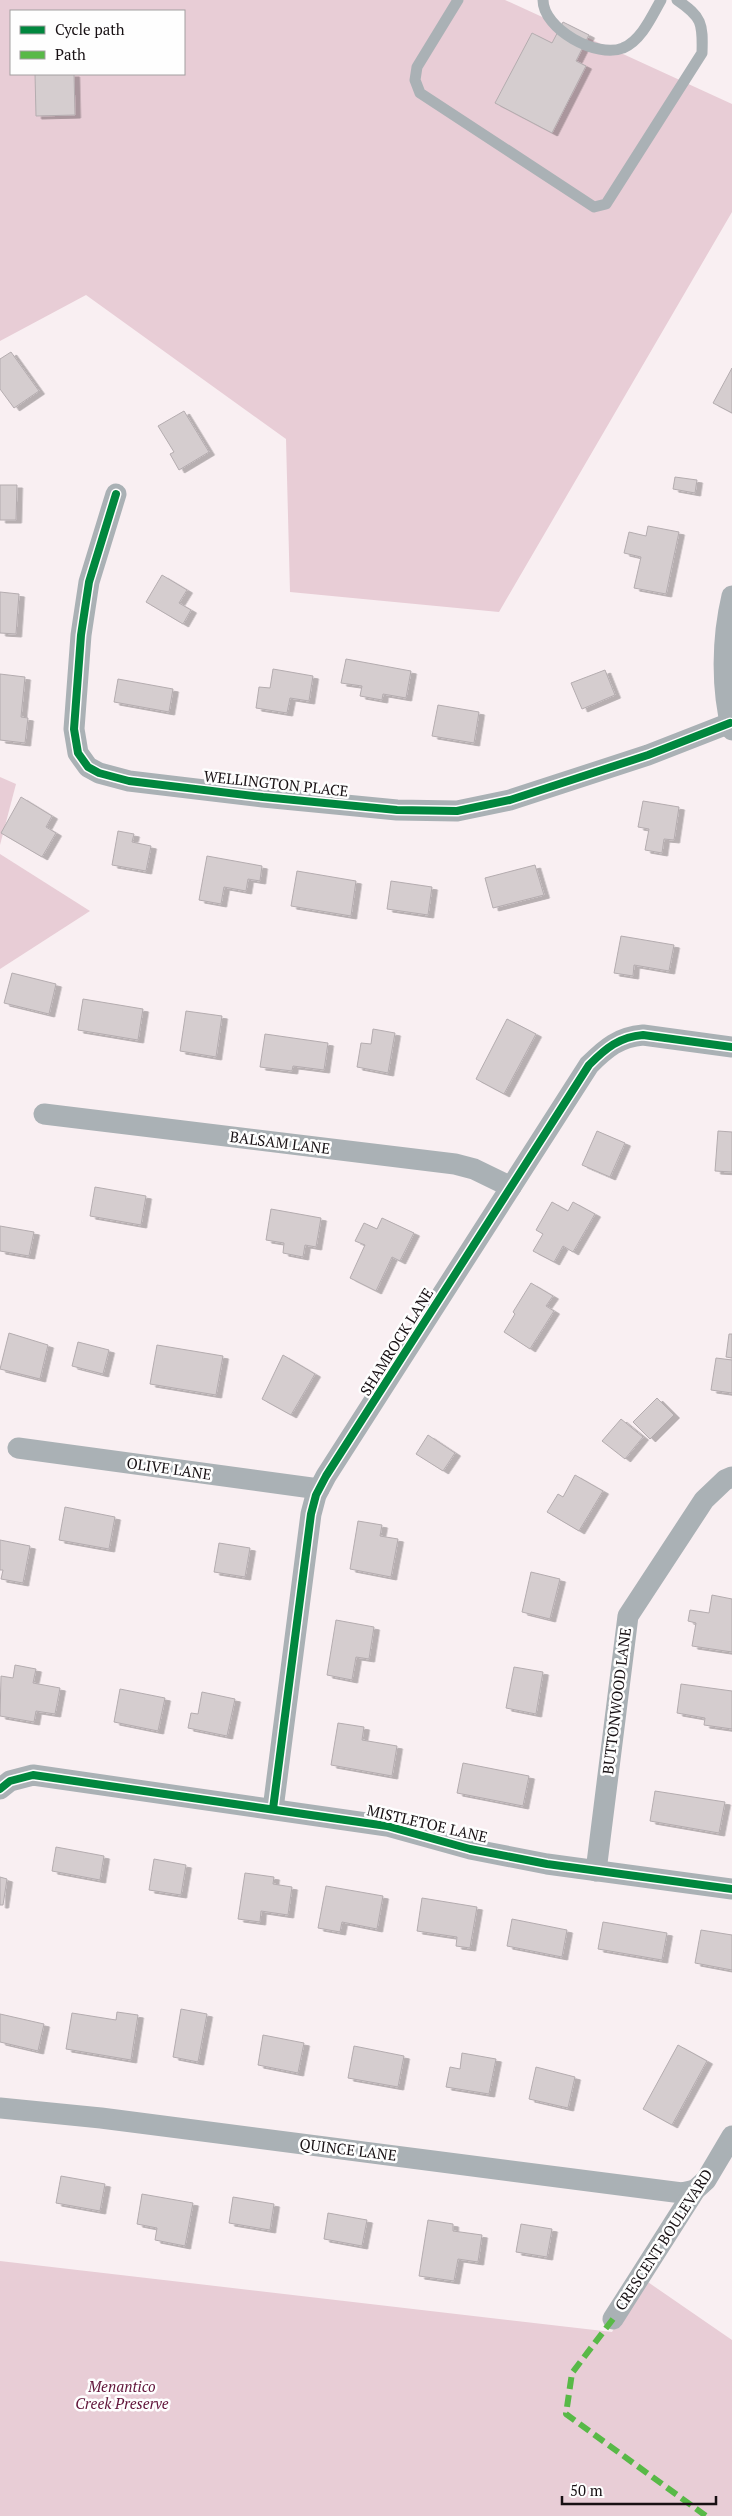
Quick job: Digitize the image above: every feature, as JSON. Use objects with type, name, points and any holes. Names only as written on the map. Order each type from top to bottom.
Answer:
[{"type":"street","name":"WELLINGTON PLACE","points":[[116,494],[90,582],[81,635],[74,730],[78,753],[88,767],[99,773],[128,781],[263,797],[398,810],[457,811],[510,800],[731,726]]},
{"type":"street","points":[[731,726],[725,681],[726,635],[732,596]]},
{"type":"street","name":"SHAMROCK LANE","points":[[273,1809],[311,1514],[319,1489],[589,1065],[618,1040],[644,1035],[732,1046]]},
{"type":"street","name":"BALSAM LANE","points":[[44,1114],[455,1164],[474,1169],[511,1187]]},
{"type":"street","name":"OLIVE LANE","points":[[18,1448],[319,1489]]},
{"type":"street","name":"BUTTONWOOD LANE","points":[[596,1871],[628,1616],[704,1500],[724,1480],[732,1477]]},
{"type":"street","name":"MISTLETOE LANE","points":[[0,1789],[10,1781],[33,1775],[387,1826],[470,1849],[596,1871],[732,1889]]},
{"type":"street","name":"QUINCE LANE","points":[[0,2108],[101,2118],[682,2193],[695,2190]]},
{"type":"street","name":"CRESCENT BOULEVARD","points":[[612,2319],[695,2190],[706,2180],[732,2136]]},
{"type":"lane","points":[[458,0],[417,67],[415,80],[420,93],[594,207],[606,204],[702,53],[702,31],[695,12],[677,0]]},
{"type":"lane","points":[[543,0],[543,10],[552,23],[586,46],[608,52],[625,48],[643,31],[661,0]]},
{"type":"green space","points":[[0,0],[505,0],[732,104],[732,212],[499,612],[290,592],[286,439],[86,295],[0,341]]},
{"type":"green space","points":[[0,777],[16,784],[0,845]]},
{"type":"green space","points":[[0,854],[90,911],[0,969]]},
{"type":"green space","name":"Menantico Creek Preserve","points":[[0,2261],[612,2332],[642,2278],[732,2340],[732,2516],[0,2516]]},
{"type":"building","points":[[563,22],[589,35],[576,61],[586,66],[552,133],[495,103],[532,33],[552,43]]},
{"type":"building","points":[[35,75],[74,75],[75,115],[36,116]]},
{"type":"building","points":[[11,352],[39,391],[14,408],[0,389],[0,359]]},
{"type":"building","points":[[732,368],[732,413],[713,403]]},
{"type":"building","points":[[184,411],[209,452],[179,470],[170,454],[174,452],[158,426]]},
{"type":"building","points":[[675,477],[697,480],[695,493],[673,489]]},
{"type":"building","points":[[0,485],[17,485],[16,520],[0,520]]},
{"type":"building","points":[[648,526],[679,532],[666,594],[634,588],[641,557],[624,553],[629,532],[646,536]]},
{"type":"building","points":[[162,575],[187,590],[179,603],[191,610],[183,624],[146,602]]},
{"type":"building","points":[[0,592],[19,594],[16,634],[0,633]]},
{"type":"building","points":[[346,659],[411,671],[406,698],[383,694],[382,700],[360,696],[362,686],[341,683]]},
{"type":"building","points":[[273,669],[313,676],[309,701],[290,698],[287,713],[256,708],[259,687],[270,688]]},
{"type":"building","points":[[605,670],[615,695],[582,709],[571,683]]},
{"type":"building","points":[[0,674],[25,677],[21,717],[28,718],[25,743],[0,740]]},
{"type":"building","points":[[118,679],[173,689],[169,712],[114,702]]},
{"type":"building","points":[[438,705],[479,712],[474,743],[432,736]]},
{"type":"building","points":[[21,797],[52,816],[46,827],[56,833],[42,857],[1,833]]},
{"type":"building","points":[[643,801],[679,807],[674,840],[664,839],[662,853],[645,850],[649,829],[638,827]]},
{"type":"building","points":[[118,831],[134,834],[132,842],[151,846],[146,871],[112,865]]},
{"type":"building","points":[[207,856],[262,866],[260,881],[248,879],[246,891],[224,887],[221,904],[199,900]]},
{"type":"building","points":[[535,865],[544,895],[493,908],[485,878]]},
{"type":"building","points":[[297,871],[356,881],[351,916],[291,906]]},
{"type":"building","points":[[391,881],[432,887],[428,915],[387,909]]},
{"type":"building","points":[[621,936],[674,945],[669,971],[634,965],[633,976],[614,973]]},
{"type":"building","points":[[12,973],[56,984],[49,1014],[4,1003]]},
{"type":"building","points":[[83,999],[143,1009],[138,1040],[78,1030]]},
{"type":"building","points":[[186,1011],[222,1016],[216,1057],[180,1051]]},
{"type":"building","points":[[507,1019],[536,1034],[504,1094],[476,1079]]},
{"type":"building","points":[[373,1029],[395,1033],[388,1073],[357,1067],[361,1043],[371,1044]]},
{"type":"building","points":[[265,1034],[328,1043],[324,1070],[293,1066],[292,1071],[260,1067]]},
{"type":"building","points":[[597,1131],[625,1143],[610,1177],[582,1165]]},
{"type":"building","points":[[718,1131],[732,1132],[732,1172],[715,1171]]},
{"type":"building","points":[[95,1187],[146,1196],[141,1225],[90,1216]]},
{"type":"building","points":[[552,1202],[568,1211],[573,1202],[595,1214],[573,1252],[563,1246],[554,1262],[533,1251],[543,1234],[536,1230]]},
{"type":"building","points":[[271,1209],[321,1218],[316,1247],[305,1245],[303,1257],[283,1253],[284,1243],[266,1240]]},
{"type":"building","points":[[382,1218],[414,1233],[400,1261],[392,1257],[376,1291],[350,1278],[365,1245],[355,1241],[364,1223],[377,1229]]},
{"type":"building","points":[[0,1226],[34,1232],[29,1256],[0,1251]]},
{"type":"building","points":[[531,1283],[553,1296],[546,1306],[554,1311],[530,1349],[504,1332],[515,1314],[513,1312]]},
{"type":"building","points":[[9,1333],[48,1345],[40,1379],[0,1369]]},
{"type":"building","points":[[729,1334],[732,1334],[732,1358],[726,1357]]},
{"type":"building","points":[[78,1342],[109,1350],[103,1374],[72,1366]]},
{"type":"building","points":[[157,1345],[223,1356],[216,1395],[150,1384]]},
{"type":"building","points":[[283,1355],[315,1374],[291,1415],[262,1399]]},
{"type":"building","points":[[716,1358],[732,1360],[732,1393],[711,1390]]},
{"type":"building","points":[[657,1398],[674,1415],[650,1439],[633,1422]]},
{"type":"building","points":[[621,1419],[643,1437],[625,1459],[602,1441]]},
{"type":"building","points":[[428,1435],[455,1453],[443,1471],[416,1454]]},
{"type":"building","points":[[575,1475],[603,1491],[579,1531],[547,1512],[558,1494],[563,1497]]},
{"type":"building","points":[[65,1507],[115,1517],[109,1549],[59,1540]]},
{"type":"building","points":[[358,1521],[382,1525],[380,1536],[398,1539],[391,1577],[350,1569]]},
{"type":"building","points":[[0,1540],[30,1546],[23,1583],[1,1579],[3,1570],[0,1570]]},
{"type":"building","points":[[219,1543],[250,1548],[245,1577],[214,1572]]},
{"type":"building","points":[[531,1572],[560,1579],[550,1619],[522,1612]]},
{"type":"building","points":[[712,1595],[732,1599],[732,1652],[692,1646],[696,1623],[688,1621],[690,1610],[709,1613]]},
{"type":"building","points":[[336,1620],[374,1627],[369,1659],[356,1657],[352,1680],[327,1675]]},
{"type":"building","points":[[15,1665],[36,1669],[33,1683],[60,1688],[55,1714],[36,1711],[34,1722],[0,1716],[1,1676],[13,1678]]},
{"type":"building","points":[[514,1667],[543,1672],[536,1714],[506,1708]]},
{"type":"building","points":[[681,1684],[732,1691],[732,1729],[704,1725],[705,1718],[677,1713]]},
{"type":"building","points":[[120,1689],[165,1698],[158,1731],[114,1722]]},
{"type":"building","points":[[202,1692],[235,1699],[227,1736],[188,1728],[191,1713],[198,1714]]},
{"type":"building","points":[[338,1723],[364,1727],[362,1740],[397,1746],[392,1776],[331,1765]]},
{"type":"building","points":[[463,1763],[529,1776],[523,1806],[457,1793]]},
{"type":"building","points":[[655,1791],[725,1802],[719,1833],[650,1821]]},
{"type":"building","points":[[56,1847],[104,1856],[100,1880],[52,1871]]},
{"type":"building","points":[[154,1859],[186,1865],[181,1895],[149,1890]]},
{"type":"building","points":[[245,1873],[274,1877],[273,1884],[292,1887],[288,1915],[261,1911],[260,1922],[238,1919]]},
{"type":"building","points":[[0,1877],[7,1879],[3,1905],[0,1905]]},
{"type":"building","points":[[326,1886],[383,1896],[377,1929],[342,1922],[340,1932],[318,1928]]},
{"type":"building","points":[[422,1898],[477,1907],[470,1948],[456,1946],[457,1937],[417,1931]]},
{"type":"building","points":[[512,1919],[567,1930],[562,1957],[507,1946]]},
{"type":"building","points":[[603,1922],[667,1933],[662,1960],[598,1949]]},
{"type":"building","points":[[701,1930],[732,1935],[732,1970],[695,1963]]},
{"type":"building","points":[[181,2009],[207,2014],[198,2062],[173,2057]]},
{"type":"building","points":[[117,2012],[138,2015],[131,2060],[66,2049],[72,2013],[116,2020]]},
{"type":"building","points":[[0,2014],[44,2024],[38,2051],[0,2042]]},
{"type":"building","points":[[263,2035],[304,2043],[298,2073],[258,2065]]},
{"type":"building","points":[[678,2045],[707,2061],[672,2125],[643,2109]]},
{"type":"building","points":[[354,2046],[404,2056],[398,2087],[348,2078]]},
{"type":"building","points":[[462,2053],[496,2059],[489,2094],[446,2087],[450,2067],[460,2069]]},
{"type":"building","points":[[536,2067],[575,2077],[568,2108],[529,2099]]},
{"type":"building","points":[[61,2176],[105,2184],[100,2211],[56,2203]]},
{"type":"building","points":[[142,2194],[193,2203],[185,2246],[155,2240],[157,2228],[137,2224]]},
{"type":"building","points":[[233,2197],[274,2204],[270,2230],[229,2223]]},
{"type":"building","points":[[328,2213],[367,2220],[362,2246],[324,2239]]},
{"type":"building","points":[[428,2220],[453,2224],[453,2231],[482,2235],[478,2262],[458,2259],[454,2281],[419,2276]]},
{"type":"building","points":[[521,2224],[552,2229],[547,2257],[516,2252]]},
{"type":"marked path","points":[[613,2319],[572,2373],[566,2414],[706,2516]]},
{"type":"cycle path","points":[[116,494],[89,582],[81,635],[74,729],[78,753],[88,767],[99,773],[129,781],[263,797],[397,810],[457,811],[510,800],[648,755],[730,723]]},
{"type":"cycle path","points":[[273,1809],[311,1514],[316,1495],[326,1476],[589,1065],[613,1044],[634,1036],[643,1035],[732,1047]]},
{"type":"cycle path","points":[[0,1789],[10,1781],[33,1775],[387,1826],[470,1849],[547,1864],[732,1889]]}]
